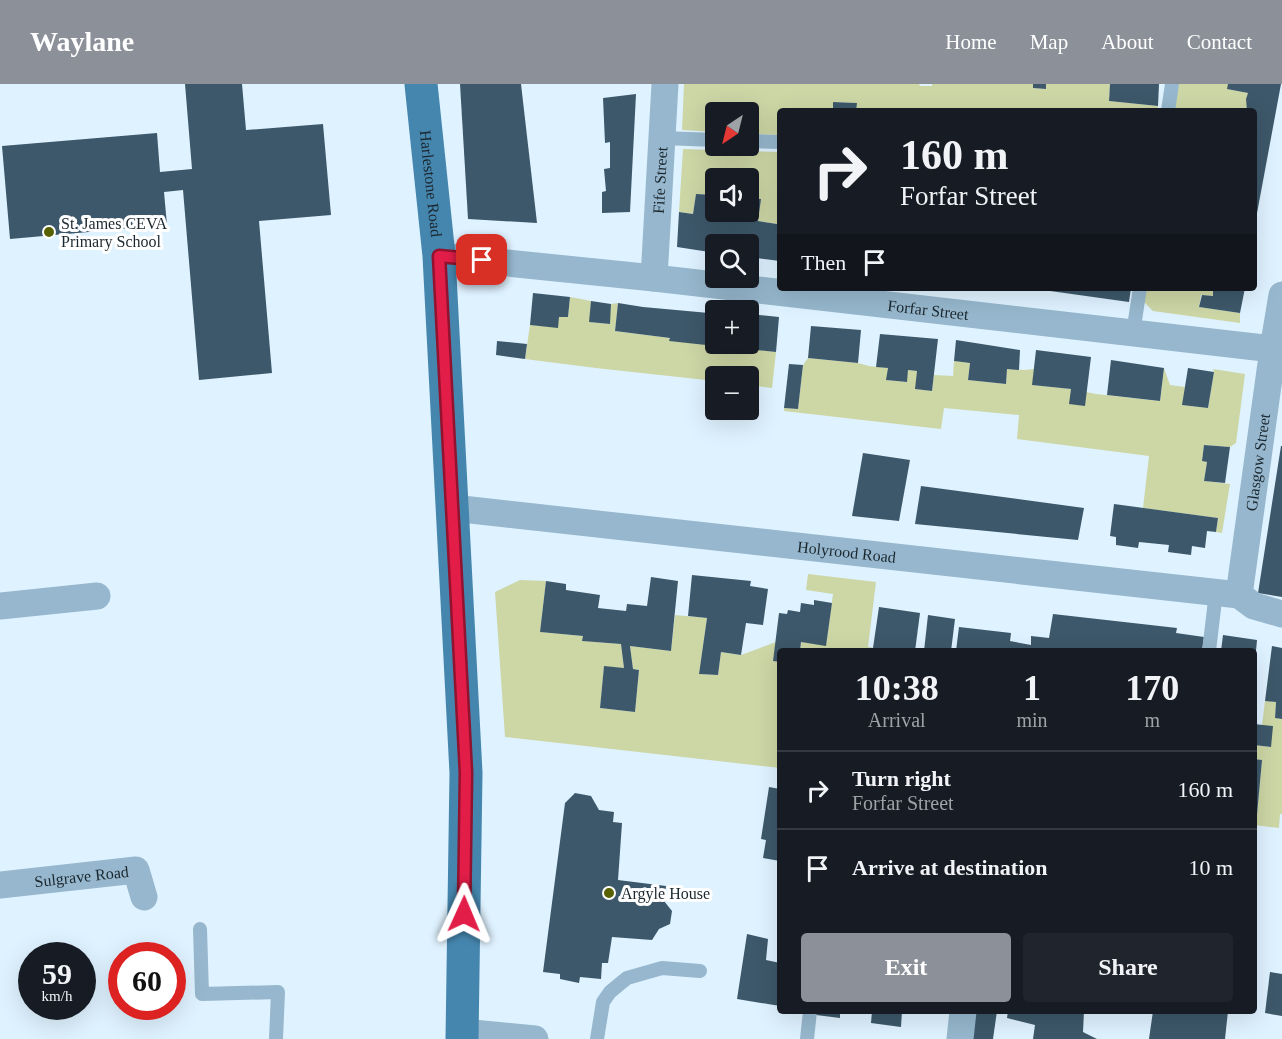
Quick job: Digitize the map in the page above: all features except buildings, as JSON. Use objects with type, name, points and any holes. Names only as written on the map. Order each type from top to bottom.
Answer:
[{"type":"main road","name":"Harlestone Road","points":[[421,84],[439,256],[466,773],[462,1036]]},
{"type":"street","name":"Fife Street","points":[[654,278],[665,84]]},
{"type":"street","name":"Forfar Street","points":[[439,256],[654,278],[1273,350]]},
{"type":"street","name":"Glasgow Street","points":[[1228,594],[1282,296]]},
{"type":"street","name":"Holyrood Road","points":[[453,508],[1228,594]]},
{"type":"street","points":[[1228,594],[1254,606],[1282,614]]},
{"type":"street","points":[[0,606],[97,596]]},
{"type":"street","name":"Sulgrave Road","points":[[0,885],[136,870],[144,897]]},
{"type":"street","points":[[960,1039],[963,1014]]},
{"type":"street","points":[[462,1036],[535,1039]]},
{"type":"lane","points":[[1168,108],[1172,84]]},
{"type":"lane","points":[[662,138],[705,140]]},
{"type":"lane","points":[[759,141],[777,142]]},
{"type":"lane","points":[[1133,333],[1140,291]]},
{"type":"lane","points":[[1210,648],[1228,594]]},
{"type":"lane","points":[[200,929],[202,994],[278,992],[276,1039]]},
{"type":"lane","points":[[597,1039],[603,1002],[610,992],[627,978],[662,968],[700,971]]},
{"type":"lane","points":[[807,1039],[810,1014]]},
{"type":"green space","points":[[684,84],[919,84],[920,86],[932,86],[932,84],[1033,84],[1033,88],[1045,89],[1046,84],[1110,84],[1109,101],[1158,106],[1158,108],[856,108],[856,103],[834,102],[833,108],[777,108],[777,135],[759,134],[759,102],[705,102],[705,131],[682,130]]},
{"type":"green space","points":[[1179,84],[1228,84],[1228,89],[1248,93],[1247,108],[1175,108]]},
{"type":"green space","points":[[683,149],[705,150],[705,156],[759,156],[759,151],[777,152],[777,224],[759,221],[759,168],[705,168],[705,194],[696,194],[693,214],[679,212]]},
{"type":"green space","points":[[1146,291],[1213,291],[1213,296],[1201,295],[1199,307],[1240,313],[1240,323],[1153,311],[1144,302]]},
{"type":"green space","points":[[570,297],[591,301],[590,322],[609,324],[611,304],[618,303],[615,331],[670,338],[670,341],[705,344],[705,354],[759,354],[759,350],[776,352],[772,388],[759,386],[759,366],[705,366],[705,380],[525,359],[530,325],[557,327],[559,317],[568,317]]},
{"type":"green space","points":[[808,358],[888,368],[887,380],[906,382],[908,370],[917,371],[916,389],[932,391],[934,375],[953,376],[954,361],[970,363],[968,380],[1006,384],[1007,369],[1034,369],[1033,385],[1160,401],[1164,368],[1170,385],[1185,387],[1183,405],[1208,408],[1213,369],[1245,374],[1236,443],[1230,447],[1204,445],[1202,461],[1207,462],[1204,481],[1230,484],[1222,533],[1216,532],[1218,518],[1143,508],[1149,456],[1017,439],[1019,415],[944,408],[941,429],[784,411],[784,408],[798,409],[803,365]]},
{"type":"green space","points":[[808,574],[876,582],[868,647],[876,648],[800,648],[801,642],[826,645],[833,594],[806,590]]},
{"type":"green space","points":[[520,580],[546,581],[540,632],[583,636],[583,641],[621,644],[624,668],[604,667],[600,708],[635,712],[639,670],[633,669],[630,646],[671,651],[675,615],[707,618],[699,674],[718,675],[721,652],[741,655],[776,642],[773,661],[777,662],[777,768],[505,737],[495,592]]},
{"type":"green space","points":[[1265,701],[1276,702],[1275,718],[1282,719],[1282,814],[1280,814],[1279,828],[1257,825],[1262,760],[1257,759],[1257,745],[1271,747],[1262,725]]},
{"type":"place","name":"St. James CEVA Primary School","points":[[49,232]]},
{"type":"place","name":"Argyle House","points":[[609,893]]},
{"type":"route","points":[[464,914],[466,773],[439,256],[482,260]]}]
